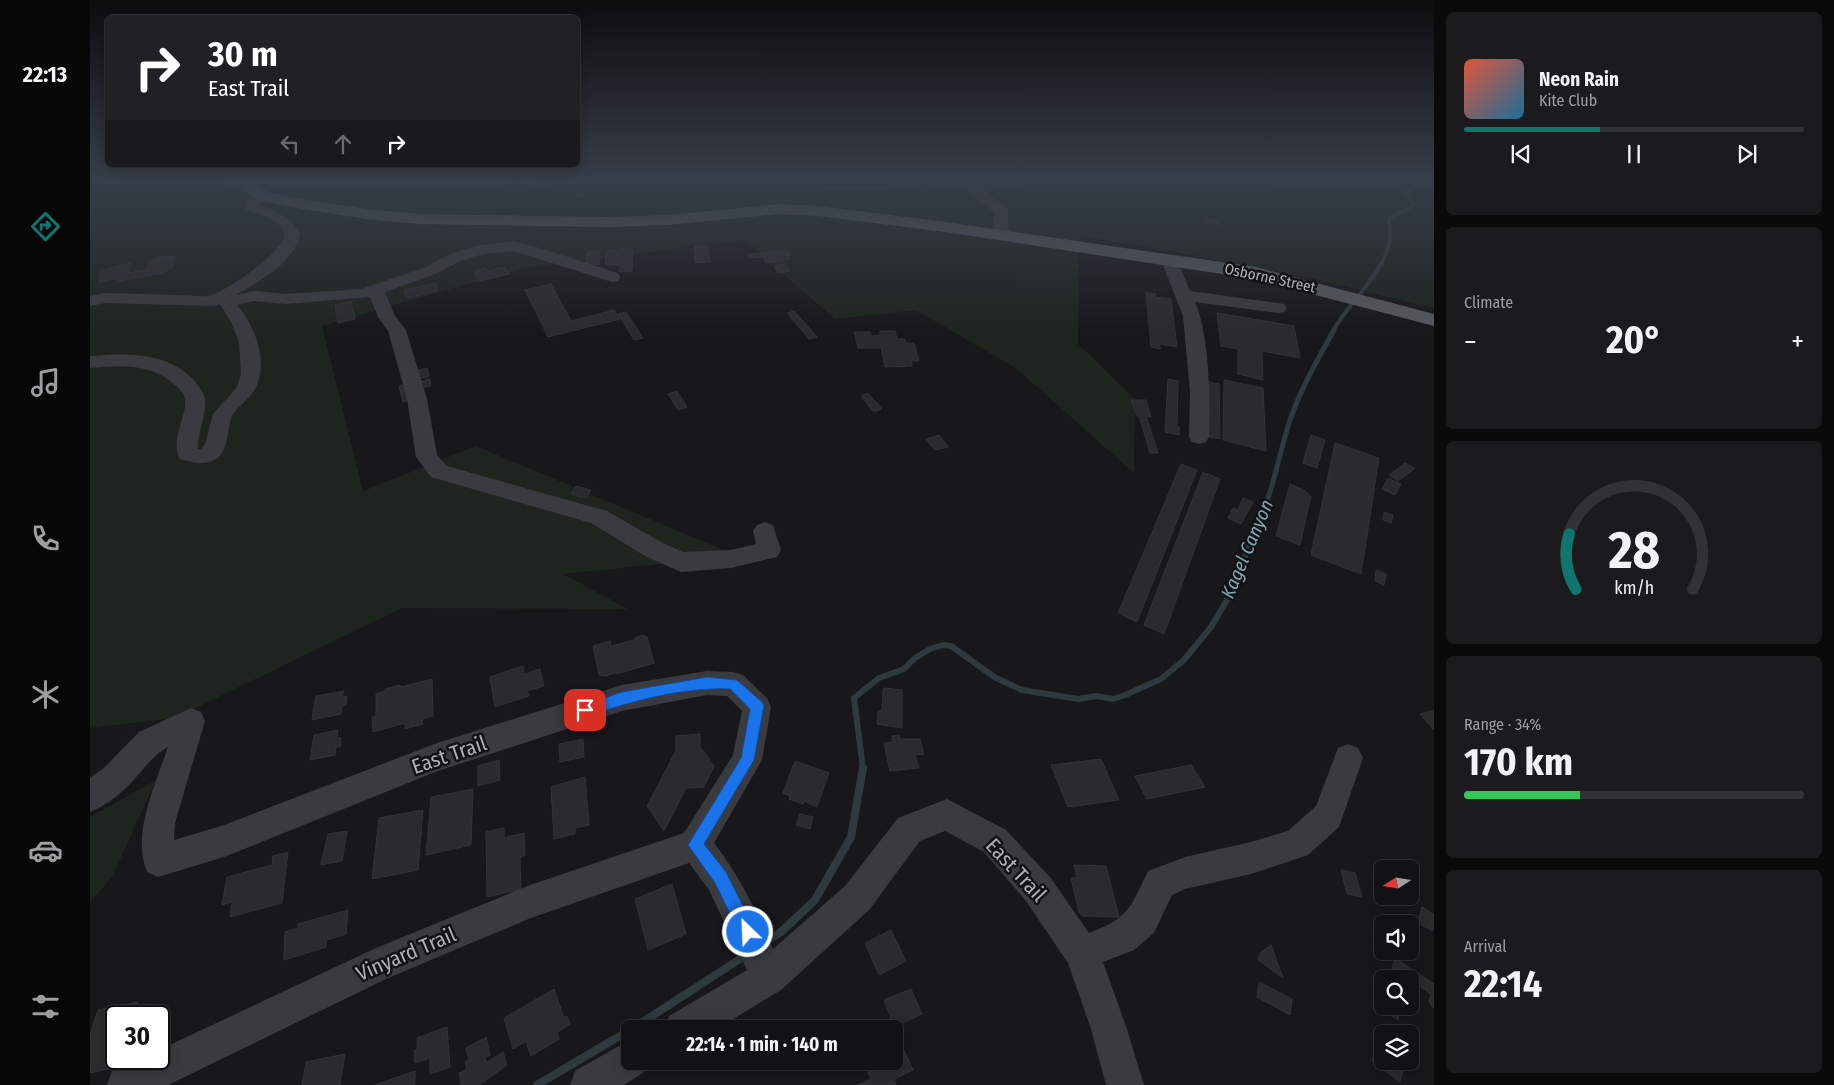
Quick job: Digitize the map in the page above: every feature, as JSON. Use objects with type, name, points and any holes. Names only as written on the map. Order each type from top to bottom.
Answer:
[{"type":"main road","name":"Osborne Street","points":[[969,232],[1256,273],[1434,320]]},
{"type":"street","points":[[90,302],[105,298],[213,301],[256,276],[279,258],[290,244],[291,232]]},
{"type":"street","points":[[1001,232],[1001,236]]},
{"type":"street","points":[[90,362],[123,359],[155,364],[170,369],[190,389],[195,399],[194,411],[188,430],[188,454],[196,457],[207,454],[217,445],[222,415],[247,386],[251,367],[246,330],[228,305],[230,301],[254,296],[286,299],[363,294],[432,270],[454,258],[481,249],[514,246],[612,278]]},
{"type":"street","points":[[1169,260],[1192,316],[1200,392],[1199,437]]},
{"type":"street","points":[[376,290],[387,317],[398,330],[417,400],[427,457],[440,472],[599,517],[653,549],[680,562],[731,559],[769,550],[765,531]]},
{"type":"street","points":[[1183,295],[1278,308]]},
{"type":"street","name":"East Trail","points":[[90,797],[115,778],[149,742],[191,721],[159,823],[158,862],[224,840],[437,757],[622,698],[707,683],[732,684],[757,706],[747,760],[695,845]]},
{"type":"street","points":[[1082,953],[1122,938],[1142,921],[1160,883],[1185,873],[1251,858],[1298,844],[1328,816],[1348,758]]},
{"type":"street","name":"East Trail","points":[[766,972],[856,898],[909,829],[947,814],[995,841],[1038,889],[1082,953],[1109,1029],[1125,1085]]},
{"type":"street","points":[[695,845],[721,878],[766,972],[695,1020]]},
{"type":"street","name":"Vinyard Trail","points":[[126,1085],[385,962],[530,902],[695,845]]},
{"type":"street","points":[[589,1085],[621,1065]]},
{"type":"shaded area","points":[[90,232],[1434,232],[1434,308],[1298,275],[1079,235],[1078,344],[1135,399],[1134,473],[1017,369],[916,310],[835,319],[744,240],[524,268],[322,326],[363,491],[476,446],[738,556],[563,574],[628,609],[402,608],[175,718],[90,728]]},
{"type":"shaded area","points":[[156,780],[112,877],[90,902],[90,817]]},
{"type":"building","points":[[694,246],[708,246],[710,262],[695,263]]},
{"type":"building","points":[[620,249],[633,249],[632,271],[619,272]]},
{"type":"building","points":[[607,250],[618,250],[618,265],[605,265]]},
{"type":"building","points":[[787,250],[790,259],[766,263],[762,253]]},
{"type":"building","points":[[600,251],[599,264],[585,265],[587,252]]},
{"type":"building","points":[[762,253],[763,257],[749,258],[748,254]]},
{"type":"building","points":[[163,256],[174,256],[172,268],[162,273],[118,281],[119,278],[99,282],[101,270],[131,263],[129,273],[144,270],[147,269],[149,262]]},
{"type":"building","points":[[786,264],[790,271],[778,273],[774,266]]},
{"type":"building","points":[[505,267],[509,274],[479,281],[474,271],[486,268],[487,271]]},
{"type":"building","points":[[435,283],[438,291],[406,298],[404,290]]},
{"type":"building","points":[[551,284],[571,321],[614,310],[620,319],[548,337],[525,290]]},
{"type":"building","points":[[1146,292],[1155,294],[1156,297],[1171,299],[1177,347],[1160,344],[1160,349],[1151,347]]},
{"type":"building","points":[[351,301],[355,319],[338,323],[335,305]]},
{"type":"building","points":[[794,311],[817,337],[809,339],[787,313]]},
{"type":"building","points":[[626,312],[643,338],[634,340],[618,314]]},
{"type":"building","points":[[1217,313],[1294,326],[1300,358],[1262,351],[1263,380],[1238,374],[1238,349],[1221,346]]},
{"type":"building","points":[[880,331],[895,331],[897,339],[905,339],[906,343],[914,343],[919,361],[911,361],[912,366],[885,367],[881,348],[858,348],[854,332],[870,332],[871,336],[880,335]]},
{"type":"building","points":[[427,368],[429,376],[419,379],[416,371]]},
{"type":"building","points":[[430,379],[431,386],[421,388],[419,382]]},
{"type":"building","points":[[1168,379],[1178,381],[1177,426],[1179,427],[1179,435],[1165,432]]},
{"type":"building","points":[[1224,380],[1263,388],[1266,451],[1223,440]]},
{"type":"building","points":[[1209,382],[1219,384],[1220,439],[1209,437]]},
{"type":"building","points":[[409,383],[413,399],[403,402],[399,386]]},
{"type":"building","points":[[677,391],[687,407],[678,410],[668,394]]},
{"type":"building","points":[[868,393],[882,409],[874,412],[861,396]]},
{"type":"building","points":[[1131,400],[1146,400],[1151,417],[1146,416],[1158,453],[1150,453],[1139,416],[1137,416]]},
{"type":"building","points":[[939,435],[948,447],[935,450],[926,439]]},
{"type":"building","points":[[1311,435],[1325,440],[1317,468],[1303,463]]},
{"type":"building","points":[[1335,443],[1379,458],[1361,574],[1311,555]]},
{"type":"building","points":[[1405,463],[1415,468],[1398,481],[1389,475]]},
{"type":"building","points":[[1181,464],[1197,470],[1137,622],[1118,613]]},
{"type":"building","points":[[1203,472],[1220,479],[1164,634],[1144,625]]},
{"type":"building","points":[[1388,478],[1401,484],[1395,495],[1382,489]]},
{"type":"building","points":[[1290,484],[1304,490],[1311,496],[1300,545],[1276,536]]},
{"type":"building","points":[[576,486],[591,490],[586,498],[571,494]]},
{"type":"building","points":[[1243,498],[1253,502],[1241,524],[1228,518],[1233,508],[1238,510]]},
{"type":"building","points":[[1384,512],[1393,515],[1391,523],[1383,520]]},
{"type":"building","points":[[1376,570],[1386,574],[1384,585],[1375,581]]},
{"type":"building","points":[[643,635],[647,637],[654,663],[617,674],[616,671],[606,676],[599,675],[593,646],[610,641],[611,646],[634,640],[636,637]]},
{"type":"building","points":[[523,666],[524,674],[540,669],[544,686],[527,691],[529,696],[495,707],[490,677]]},
{"type":"building","points":[[432,679],[433,716],[422,719],[423,724],[405,729],[405,723],[373,732],[372,717],[376,716],[376,694],[385,691],[385,689]]},
{"type":"building","points":[[884,688],[902,690],[902,728],[877,724],[878,711],[882,711]]},
{"type":"building","points":[[344,691],[342,697],[347,696],[346,705],[342,706],[341,714],[312,720],[316,696]]},
{"type":"building","points":[[1434,710],[1434,730],[1420,714]]},
{"type":"building","points":[[338,730],[337,738],[341,738],[340,747],[336,747],[335,755],[310,760],[314,735]]},
{"type":"building","points":[[700,734],[700,750],[702,749],[714,766],[704,787],[686,788],[664,831],[647,806],[676,751],[676,736]]},
{"type":"building","points":[[899,735],[900,739],[920,739],[924,754],[915,755],[919,768],[890,771],[884,743],[893,742],[892,736]]},
{"type":"building","points":[[583,739],[584,757],[560,762],[559,744]]},
{"type":"building","points":[[1101,759],[1119,800],[1068,807],[1051,765]]},
{"type":"building","points":[[499,760],[500,780],[478,786],[478,766]]},
{"type":"building","points":[[795,761],[829,773],[817,807],[804,801],[803,804],[789,799],[790,796],[783,793]]},
{"type":"building","points":[[1191,765],[1205,787],[1147,799],[1135,776]]},
{"type":"building","points":[[585,777],[589,825],[575,828],[575,834],[554,839],[551,787]]},
{"type":"building","points":[[473,789],[471,845],[426,855],[431,797]]},
{"type":"building","points":[[423,810],[418,870],[372,879],[379,818]]},
{"type":"building","points":[[800,814],[813,817],[810,829],[796,825]]},
{"type":"building","points":[[504,828],[504,838],[524,833],[525,855],[520,857],[521,889],[487,897],[486,832]]},
{"type":"building","points":[[347,831],[342,861],[321,865],[328,834]]},
{"type":"building","points":[[288,852],[282,903],[230,917],[232,902],[222,905],[227,877],[272,865],[273,856]]},
{"type":"building","points":[[1074,865],[1106,866],[1119,917],[1083,916],[1079,912],[1071,878],[1077,878]]},
{"type":"building","points":[[1341,870],[1355,873],[1362,897],[1347,894]]},
{"type":"building","points":[[672,884],[686,934],[648,950],[635,899]]},
{"type":"building","points":[[1422,907],[1434,914],[1433,931],[1419,924]]},
{"type":"building","points":[[348,910],[346,934],[327,940],[326,947],[284,960],[285,932],[298,928],[298,924]]},
{"type":"building","points":[[891,930],[906,961],[879,975],[865,943]]},
{"type":"building","points":[[1271,945],[1283,978],[1258,960],[1261,952]]},
{"type":"building","points":[[1394,960],[1398,960],[1413,970],[1395,970],[1392,968]]},
{"type":"building","points":[[1419,974],[1434,984],[1434,1008],[1429,1002],[1431,994],[1419,986]]},
{"type":"building","points":[[1259,982],[1292,999],[1290,1015],[1257,997]]},
{"type":"building","points":[[554,989],[564,1018],[567,1016],[570,1024],[557,1032],[559,1039],[531,1056],[526,1041],[513,1049],[504,1018]]},
{"type":"building","points":[[911,989],[922,1014],[903,1023],[903,1020],[891,1020],[884,1000]]},
{"type":"building","points":[[138,1002],[137,1005],[123,1005]]},
{"type":"building","points":[[105,1009],[105,1070],[90,1073],[90,1035],[98,1010]]},
{"type":"building","points":[[1391,1015],[1399,1015],[1398,1020]]},
{"type":"building","points":[[447,1027],[450,1067],[430,1074],[430,1058],[415,1063],[414,1051],[417,1050],[417,1038]]},
{"type":"building","points":[[486,1037],[490,1055],[485,1058],[486,1063],[503,1052],[507,1065],[479,1085],[461,1085],[459,1073],[467,1069],[465,1062],[469,1059],[466,1048]]},
{"type":"building","points":[[903,1048],[913,1070],[894,1079],[896,1085],[857,1085],[871,1079],[868,1072],[875,1070],[903,1070]]},
{"type":"building","points":[[345,1054],[340,1085],[302,1085],[306,1062]]},
{"type":"building","points":[[1384,1070],[1403,1070],[1400,1082]]},
{"type":"building","points":[[415,1071],[415,1085],[375,1085]]},
{"type":"waterway","name":"Kagel Canyon","points":[[1333,331],[1372,279],[1380,265],[1387,250],[1390,232]]},
{"type":"waterway","name":"Kagel Canyon","points":[[1258,523],[1276,472],[1294,408],[1334,330]]},
{"type":"waterway","name":"Kagel Canyon","points":[[863,768],[854,698],[879,678],[904,669],[915,658],[930,649],[943,645],[951,646],[996,678],[1022,690],[1078,699],[1097,696],[1113,699],[1161,679],[1184,660],[1211,627],[1237,583],[1249,543],[1259,521]]},
{"type":"waterway","name":"Kagel Canyon","points":[[764,943],[781,932],[815,900],[851,837],[863,768]]},
{"type":"waterway","name":"Kagel Canyon","points":[[646,1020],[746,955]]},
{"type":"waterway","name":"Kagel Canyon","points":[[537,1085],[621,1035]]},
{"type":"route","points":[[585,710],[622,698],[707,683],[732,684],[757,706],[747,760],[695,845],[721,878],[748,932]]}]
